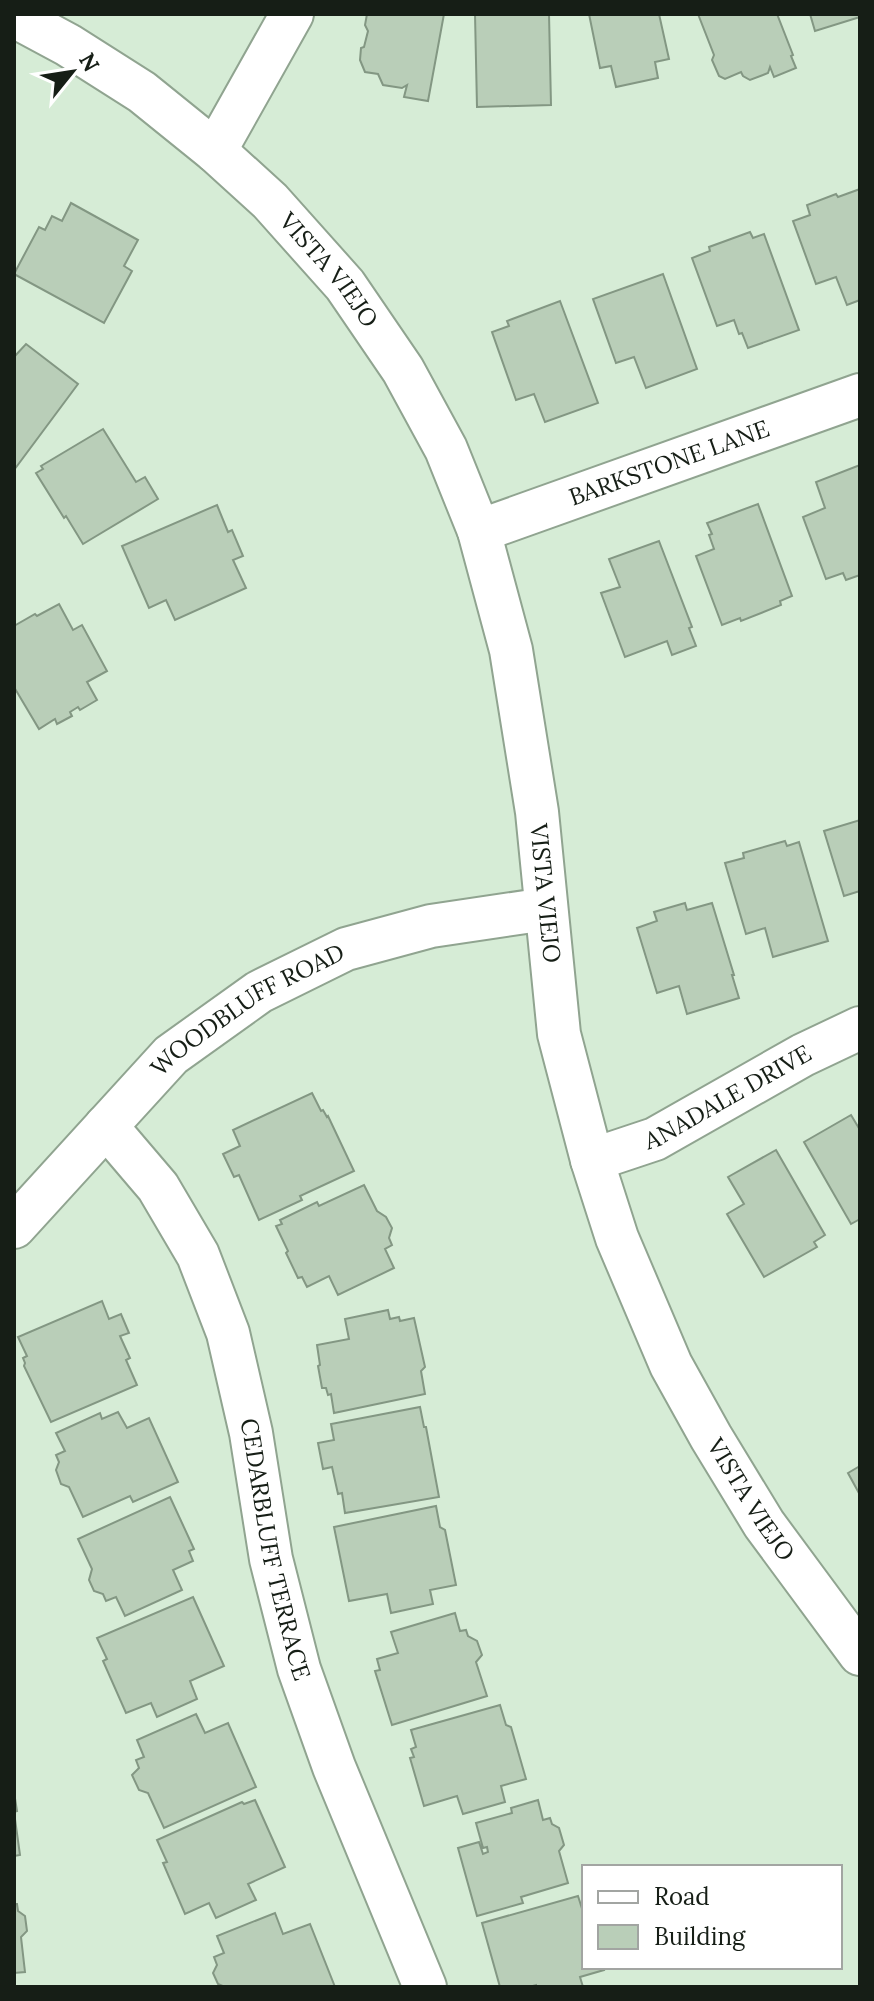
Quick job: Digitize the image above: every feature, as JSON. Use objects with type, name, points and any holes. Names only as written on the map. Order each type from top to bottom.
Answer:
[{"type":"street","points":[[215,151],[292,14]]},
{"type":"street","name":"VISTA VIEJO","points":[[14,16],[68,45],[142,92],[215,151],[270,201],[345,285],[403,370],[446,449],[479,531],[511,650],[537,812],[559,1034],[592,1160],[617,1238],[677,1377],[711,1437],[764,1524],[860,1654]]},
{"type":"street","name":"BARKSTONE LANE","points":[[479,531],[860,395]]},
{"type":"street","name":"WOODBLUFF ROAD","points":[[14,1227],[171,1055],[259,992],[346,949],[431,926],[546,909]]},
{"type":"street","name":"ANADALE DRIVE","points":[[592,1160],[655,1139],[803,1055],[860,1028]]},
{"type":"street","name":"CEDARBLUFF TERRACE","points":[[106,1126],[158,1187],[198,1255],[228,1333],[251,1433],[271,1559],[299,1669],[334,1767],[425,1987]]},
{"type":"building","points":[[367,14],[444,14],[428,101],[404,97],[407,85],[402,88],[383,85],[378,74],[365,72],[360,60],[368,31],[365,25]]},
{"type":"building","points":[[475,14],[549,14],[551,105],[477,107]]},
{"type":"building","points":[[589,14],[659,14],[669,59],[655,62],[658,78],[616,87],[611,66],[600,68]]},
{"type":"building","points":[[698,14],[777,14],[796,68],[774,77],[770,67],[768,73],[750,80],[741,72],[725,79],[719,76]]},
{"type":"building","points":[[810,14],[860,14],[860,17],[815,31]]},
{"type":"building","points":[[860,189],[860,300],[847,305],[836,277],[816,284],[793,221],[810,215],[807,205]]},
{"type":"building","points":[[71,203],[138,240],[124,266],[132,271],[104,323],[14,274],[39,227],[45,230],[52,216],[62,221]]},
{"type":"building","points":[[750,232],[753,238],[764,234],[799,330],[748,348],[734,320],[717,326],[692,258],[710,251],[709,247]]},
{"type":"building","points":[[663,274],[697,369],[646,388],[634,357],[616,363],[593,299]]},
{"type":"building","points":[[560,301],[598,403],[545,422],[534,394],[516,400],[492,332],[509,326],[507,321]]},
{"type":"building","points":[[26,344],[78,384],[14,470],[14,357]]},
{"type":"building","points":[[103,429],[136,482],[145,477],[158,499],[83,544],[36,473],[43,469],[41,466]]},
{"type":"building","points":[[860,465],[860,575],[846,580],[843,573],[826,579],[803,517],[825,508],[816,482]]},
{"type":"building","points":[[758,504],[792,596],[780,601],[781,605],[722,625],[696,556],[714,549],[707,523]]},
{"type":"building","points":[[217,505],[228,532],[232,530],[243,556],[233,560],[246,588],[175,620],[166,600],[149,608],[122,546]]},
{"type":"building","points":[[659,541],[692,627],[689,628],[696,646],[672,655],[667,641],[625,657],[601,593],[620,587],[609,559]]},
{"type":"building","points":[[59,604],[73,630],[82,625],[107,671],[87,682],[97,700],[80,710],[78,707],[70,712],[72,716],[57,724],[55,719],[39,729],[14,687],[14,626]]},
{"type":"building","points":[[860,820],[860,891],[844,896],[824,831]]},
{"type":"building","points":[[785,841],[787,846],[799,842],[828,941],[773,957],[765,928],[746,934],[725,863],[744,858],[743,853]]},
{"type":"building","points":[[685,903],[687,910],[712,903],[739,998],[687,1014],[679,986],[657,993],[637,928],[657,921],[654,912]]},
{"type":"building","points":[[312,1093],[321,1111],[328,1116],[354,1171],[300,1196],[302,1200],[259,1220],[239,1175],[234,1177],[223,1154],[240,1146],[233,1130]]},
{"type":"building","points":[[851,1115],[860,1130],[860,1219],[851,1224],[804,1142]]},
{"type":"building","points":[[776,1150],[825,1235],[814,1242],[817,1247],[764,1277],[727,1214],[744,1204],[728,1177]]},
{"type":"building","points":[[364,1185],[377,1211],[386,1217],[392,1228],[389,1238],[392,1245],[385,1249],[394,1268],[338,1295],[329,1276],[307,1287],[302,1277],[298,1278],[276,1226],[282,1224],[280,1220],[317,1202],[319,1206]]},
{"type":"building","points":[[102,1301],[109,1319],[121,1314],[129,1333],[120,1336],[137,1385],[51,1422],[24,1366],[23,1358],[27,1356],[18,1337]]},
{"type":"building","points":[[388,1310],[390,1319],[399,1317],[400,1321],[414,1318],[425,1367],[421,1371],[425,1394],[334,1413],[331,1394],[328,1395],[326,1388],[322,1388],[317,1345],[349,1339],[345,1319]]},
{"type":"building","points":[[420,1407],[439,1497],[345,1513],[342,1493],[338,1494],[332,1467],[323,1469],[318,1443],[334,1440],[331,1424]]},
{"type":"building","points":[[118,1412],[127,1428],[149,1418],[178,1482],[133,1502],[130,1496],[83,1517],[69,1487],[61,1484],[56,1470],[59,1462],[56,1455],[65,1451],[56,1433],[100,1413],[102,1419]]},
{"type":"building","points":[[860,1466],[860,1495],[848,1473]]},
{"type":"building","points":[[170,1497],[194,1549],[189,1551],[193,1561],[173,1570],[182,1590],[125,1616],[116,1597],[106,1601],[103,1594],[94,1591],[89,1580],[92,1569],[78,1539]]},
{"type":"building","points":[[436,1506],[440,1527],[445,1530],[456,1585],[430,1590],[433,1604],[391,1613],[387,1594],[349,1601],[334,1527]]},
{"type":"building","points":[[193,1597],[224,1666],[190,1681],[197,1699],[157,1717],[151,1703],[126,1713],[103,1661],[107,1659],[97,1638]]},
{"type":"building","points":[[455,1613],[460,1631],[466,1630],[468,1636],[477,1641],[482,1655],[476,1662],[487,1696],[392,1725],[375,1671],[380,1670],[377,1659],[398,1653],[391,1632]]},
{"type":"building","points":[[500,1705],[506,1725],[511,1727],[526,1779],[501,1786],[505,1802],[463,1814],[457,1796],[424,1806],[410,1758],[414,1757],[411,1749],[416,1747],[411,1730]]},
{"type":"building","points":[[196,1714],[205,1733],[228,1723],[256,1787],[164,1828],[148,1793],[139,1790],[132,1775],[139,1768],[136,1760],[144,1757],[137,1740]]},
{"type":"building","points":[[255,1800],[285,1867],[248,1884],[256,1900],[216,1918],[209,1903],[185,1914],[163,1863],[167,1862],[157,1840],[242,1802]]},
{"type":"building","points":[[538,1800],[543,1820],[550,1818],[552,1824],[559,1828],[564,1845],[559,1851],[568,1883],[521,1897],[523,1903],[477,1916],[458,1848],[479,1842],[483,1854],[488,1852],[487,1847],[483,1848],[476,1823],[512,1813],[511,1808]]},
{"type":"building","points":[[14,1812],[20,1855],[14,1856]]},
{"type":"building","points":[[578,1896],[582,1909],[582,1969],[604,1970],[580,1977],[583,1987],[500,1987],[482,1923]]},
{"type":"building","points":[[14,1904],[25,1916],[27,1931],[21,1937],[25,1972],[14,1973]]},
{"type":"building","points":[[275,1913],[283,1934],[310,1924],[335,1987],[225,1987],[218,1984],[213,1973],[217,1965],[214,1957],[224,1953],[217,1936]]}]
